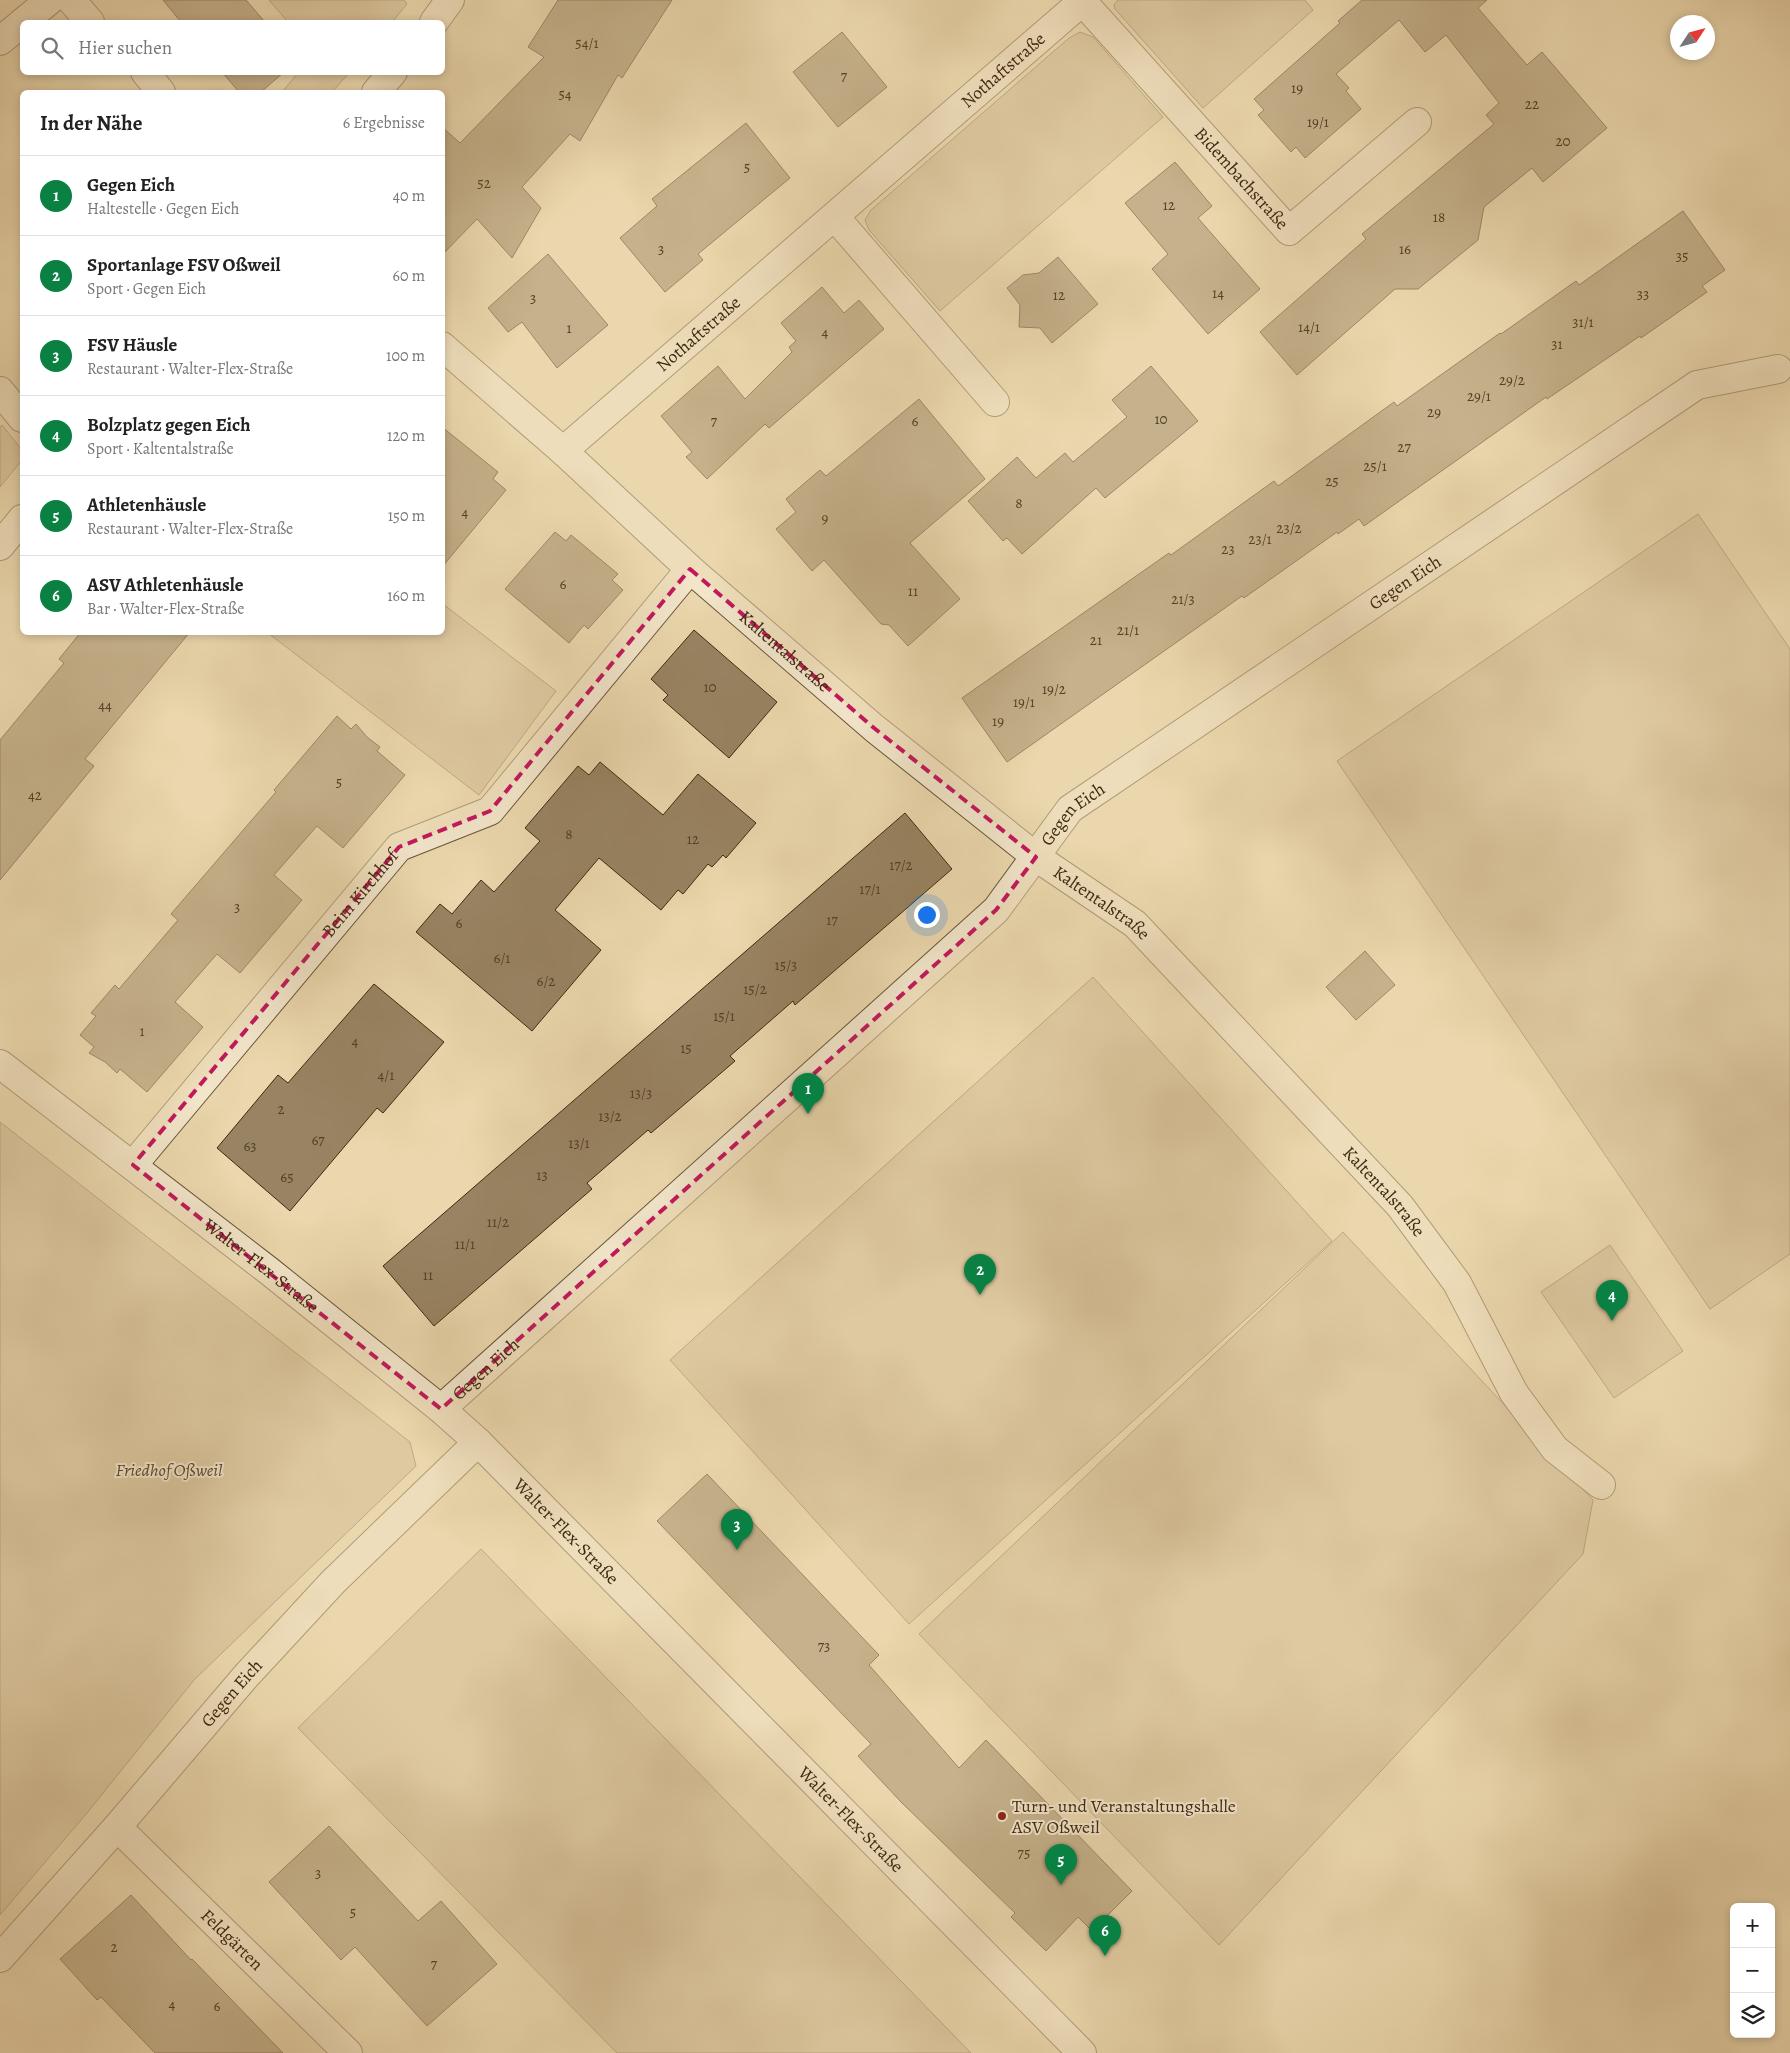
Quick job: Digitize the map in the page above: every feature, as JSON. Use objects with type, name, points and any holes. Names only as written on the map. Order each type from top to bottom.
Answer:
[{"type":"street","points":[[27,20],[50,0]]},
{"type":"street","points":[[71,0],[88,20]]},
{"type":"street","points":[[435,20],[450,0]]},
{"type":"street","name":"Nothaftstraße","points":[[563,451],[1083,1]]},
{"type":"street","name":"Bidembachstraße","points":[[1083,1],[1289,230],[1417,122]]},
{"type":"street","points":[[0,41],[20,25]]},
{"type":"street","points":[[147,75],[159,90]]},
{"type":"street","points":[[378,90],[390,75]]},
{"type":"street","points":[[835,217],[995,402]]},
{"type":"street","name":"Kaltentalstraße","points":[[445,349],[563,451],[690,569],[874,728],[1036,857],[1135,924],[1400,1206],[1457,1284],[1514,1394],[1555,1449],[1601,1485]]},
{"type":"street","name":"Gegen Eich","points":[[441,1409],[996,910],[1070,810],[1697,385],[1778,369]]},
{"type":"street","points":[[0,391],[20,416]]},
{"type":"street","points":[[0,546],[20,521]]},
{"type":"street","name":"Beim Kirchhof","points":[[133,1165],[399,847],[490,811],[690,569]]},
{"type":"street","name":"Walter-Flex-Straße","points":[[0,1064],[269,1271],[441,1409],[478,1442],[1082,2053]]},
{"type":"street","name":"Gegen Eich","points":[[0,1958],[117,1827],[246,1676],[333,1582],[478,1442]]},
{"type":"street","name":"Feldgärten","points":[[117,1827],[348,2053]]},
{"type":"highlighted area","points":[[690,569],[874,728],[1036,857],[996,910],[441,1409],[133,1165],[399,847],[490,811]]},
{"type":"green space","points":[[269,0],[404,0],[407,4],[394,20],[286,20]]},
{"type":"green space","points":[[1118,0],[1305,0],[1313,10],[1203,108],[1115,9],[1114,5]]},
{"type":"green space","points":[[1080,32],[1093,37],[1163,117],[940,311],[869,230],[865,220],[871,210],[1069,38]]},
{"type":"green space","points":[[296,75],[347,75],[334,90],[284,90]]},
{"type":"green space","points":[[2,425],[20,448],[20,462],[0,487],[0,427]]},
{"type":"green space","points":[[1698,514],[1790,649],[1790,1254],[1710,1309],[1337,761]]},
{"type":"green space","points":[[445,606],[556,691],[479,795],[271,635],[445,635]]},
{"type":"green space","points":[[1093,977],[1332,1241],[909,1624],[670,1360]]},
{"type":"green space","name":"Friedhof Oßweil","points":[[0,1122],[410,1442],[416,1466],[194,1680],[87,1813],[0,1915]]},
{"type":"green space","points":[[1343,1232],[1593,1500],[1583,1554],[1219,1945],[919,1634]]},
{"type":"green space","points":[[1610,1245],[1683,1351],[1614,1398],[1541,1292]]},
{"type":"green space","points":[[481,1549],[971,2053],[617,2053],[298,1728]]},
{"type":"building","points":[[163,0],[246,0],[263,20],[179,20]]},
{"type":"building","points":[[558,0],[672,0],[622,78],[618,75],[580,141],[570,134],[522,187],[541,208],[512,258],[477,219],[445,252],[445,130],[460,143],[544,57],[528,47]]},
{"type":"building","points":[[1362,0],[1487,0],[1478,8],[1527,65],[1542,52],[1607,128],[1543,182],[1532,168],[1484,207],[1478,240],[1418,289],[1395,289],[1297,375],[1260,332],[1366,239],[1362,234],[1494,124],[1486,115],[1499,103],[1446,35],[1425,52],[1399,20],[1336,74],[1349,88],[1346,91],[1361,109],[1305,158],[1296,147],[1291,152],[1258,115],[1264,110],[1254,99],[1340,23],[1338,21]]},
{"type":"building","points":[[842,32],[887,87],[838,127],[793,72]]},
{"type":"building","points":[[225,75],[281,75],[263,90],[237,90]]},
{"type":"building","points":[[746,123],[790,178],[698,254],[703,260],[665,292],[620,238],[657,206],[652,199]]},
{"type":"building","points":[[1175,162],[1212,206],[1198,218],[1260,289],[1208,334],[1152,269],[1168,254],[1125,203]]},
{"type":"building","points":[[1683,211],[1725,270],[1702,286],[1707,292],[1641,338],[1640,336],[1547,399],[1546,397],[1364,526],[1359,519],[1338,534],[1337,532],[1244,598],[1242,596],[1007,762],[962,698],[1169,553],[1171,555],[1274,481],[1278,486],[1394,402],[1397,406],[1576,281],[1579,285]]},
{"type":"building","points":[[548,254],[608,325],[557,368],[522,322],[508,332],[488,308]]},
{"type":"building","points":[[1058,257],[1098,304],[1052,343],[1040,328],[1019,327],[1020,305],[1007,288],[1023,275],[1039,273]]},
{"type":"building","points":[[822,287],[844,313],[859,300],[884,329],[769,428],[765,424],[707,479],[686,457],[692,452],[661,416],[718,366],[745,399],[792,352],[789,347],[796,341],[781,323]]},
{"type":"building","points":[[1151,366],[1198,421],[1105,498],[1096,488],[1022,554],[1007,538],[1003,541],[968,501],[1017,457],[1036,478],[1065,453],[1073,462],[1127,417],[1112,400]]},
{"type":"building","points":[[919,399],[985,479],[910,543],[960,599],[908,646],[889,625],[881,624],[824,560],[812,571],[776,529],[796,512],[786,499],[820,470],[826,476]]},
{"type":"building","points":[[445,429],[498,472],[493,479],[506,490],[445,563]]},
{"type":"building","points":[[555,532],[566,541],[571,535],[618,574],[612,580],[623,590],[588,629],[584,625],[569,643],[505,589]]},
{"type":"building","points":[[694,630],[777,702],[729,758],[663,700],[668,695],[651,679]]},
{"type":"building","points":[[79,635],[188,635],[85,759],[94,766],[0,880],[0,740],[64,663],[59,659]]},
{"type":"building","points":[[337,716],[351,729],[356,724],[367,737],[380,747],[377,751],[405,775],[343,848],[317,826],[274,875],[302,900],[240,973],[217,954],[175,1002],[203,1027],[147,1092],[120,1069],[117,1073],[105,1062],[89,1053],[94,1047],[80,1035],[96,1016],[91,1013],[115,985],[119,989],[178,920],[171,914],[276,792],[274,790]]},
{"type":"building","points":[[600,762],[663,815],[698,774],[756,823],[726,858],[723,855],[712,867],[708,864],[683,894],[678,890],[661,910],[599,858],[555,910],[601,950],[532,1031],[416,932],[440,904],[452,914],[481,880],[494,892],[540,841],[525,828],[578,766],[589,775]]},
{"type":"building","points":[[905,813],[952,869],[795,1005],[793,1001],[730,1056],[735,1061],[651,1133],[648,1130],[587,1183],[592,1189],[434,1326],[383,1266]]},
{"type":"building","points":[[1365,951],[1395,985],[1356,1020],[1326,987]]},
{"type":"building","points":[[374,984],[444,1042],[383,1113],[377,1108],[290,1211],[217,1148],[278,1075],[288,1083]]},
{"type":"building","points":[[707,1474],[879,1655],[869,1665],[959,1768],[986,1740],[1132,1891],[1092,1931],[1078,1917],[1046,1951],[1011,1917],[1015,1913],[901,1802],[858,1756],[871,1744],[657,1521]]},
{"type":"building","points":[[329,1826],[418,1921],[441,1901],[497,1964],[427,2026],[355,1947],[341,1960],[269,1882]]},
{"type":"building","points":[[131,1895],[191,1960],[283,2053],[155,2053],[101,1997],[97,2000],[60,1959]]},
{"type":"place","name":"Gegen Eich","points":[[808,1114]]},
{"type":"place","name":"Sportanlage FSV Oßweil","points":[[980,1295]]},
{"type":"place","name":"Bolzplatz gegen Eich","points":[[1612,1321]]},
{"type":"place","name":"FSV Häusle","points":[[737,1550]]},
{"type":"place","name":"Turn- und Veranstaltungshalle ASV Oßweil","points":[[1002,1816]]},
{"type":"place","name":"Athletenhäusle","points":[[1061,1885]]},
{"type":"place","name":"ASV Athletenhäusle","points":[[1105,1956]]}]
